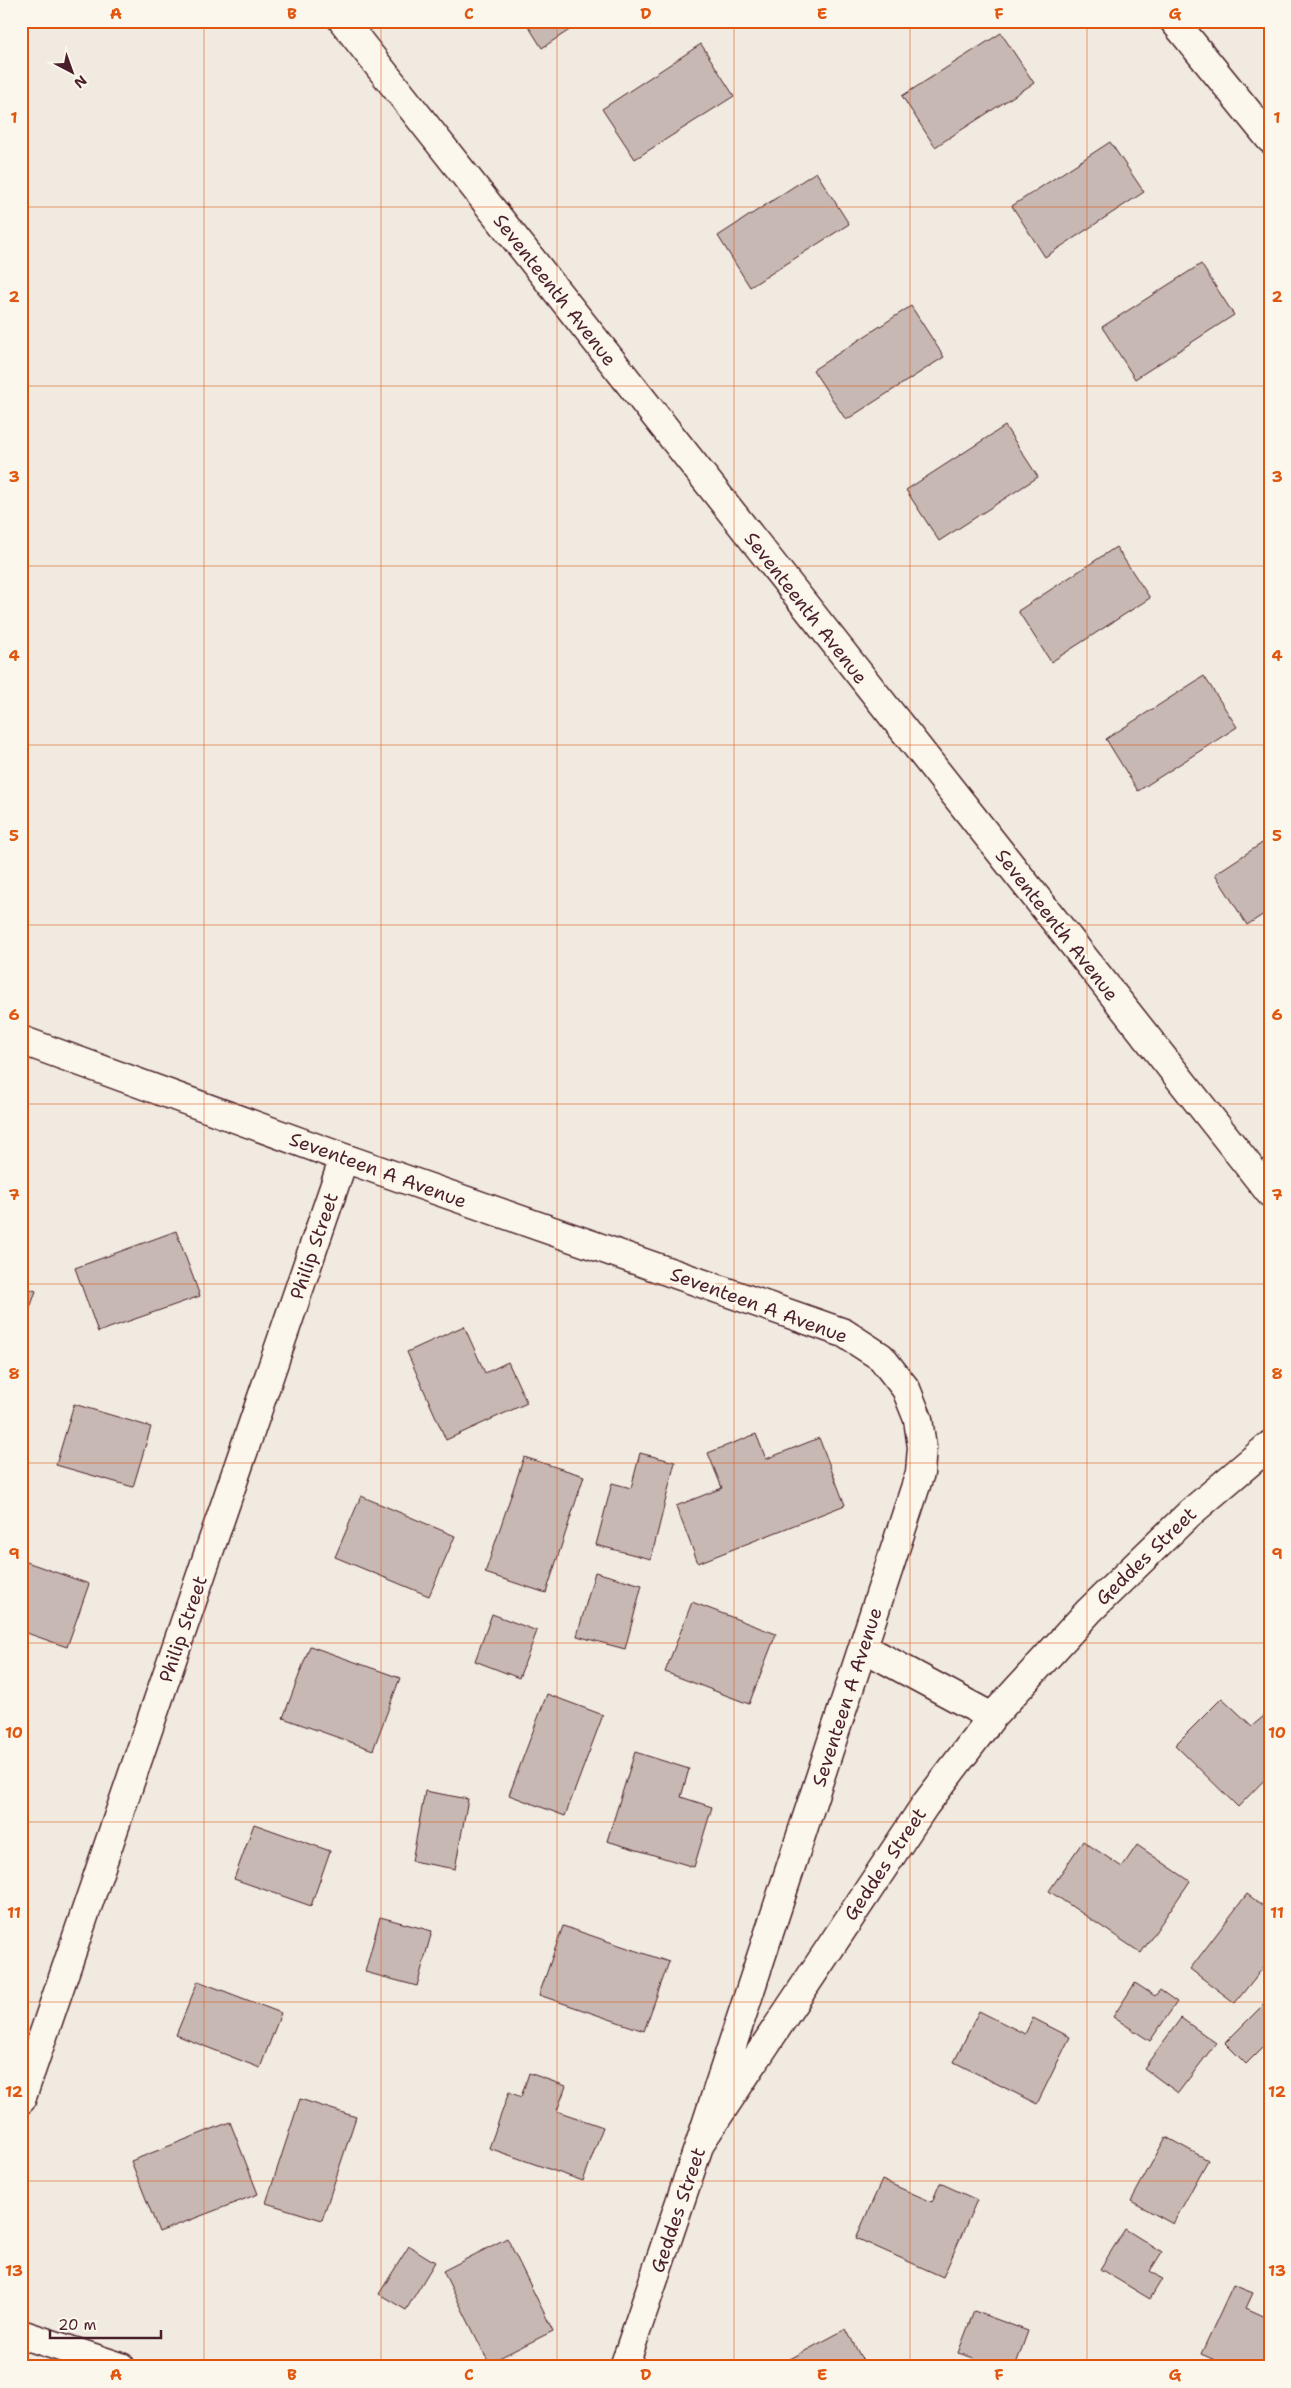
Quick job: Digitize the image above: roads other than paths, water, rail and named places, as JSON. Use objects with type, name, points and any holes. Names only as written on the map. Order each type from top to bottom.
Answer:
[{"type":"street","name":"Seventeenth Avenue","points":[[343,21],[1270,1194]]},
{"type":"street","points":[[1174,21],[1270,139]]},
{"type":"street","name":"Seventeen A Avenue","points":[[21,1040],[344,1158],[844,1333],[881,1357],[906,1389],[918,1419],[922,1447],[920,1473],[700,2143]]},
{"type":"street","name":"Philip Street","points":[[21,2100],[344,1158]]},
{"type":"street","name":"Geddes Street","points":[[624,2367],[700,2143],[925,1805],[992,1717],[1089,1611],[1190,1513],[1270,1445]]},
{"type":"street","points":[[864,1648],[992,1717]]},
{"type":"street","points":[[21,2334],[120,2367]]}]
